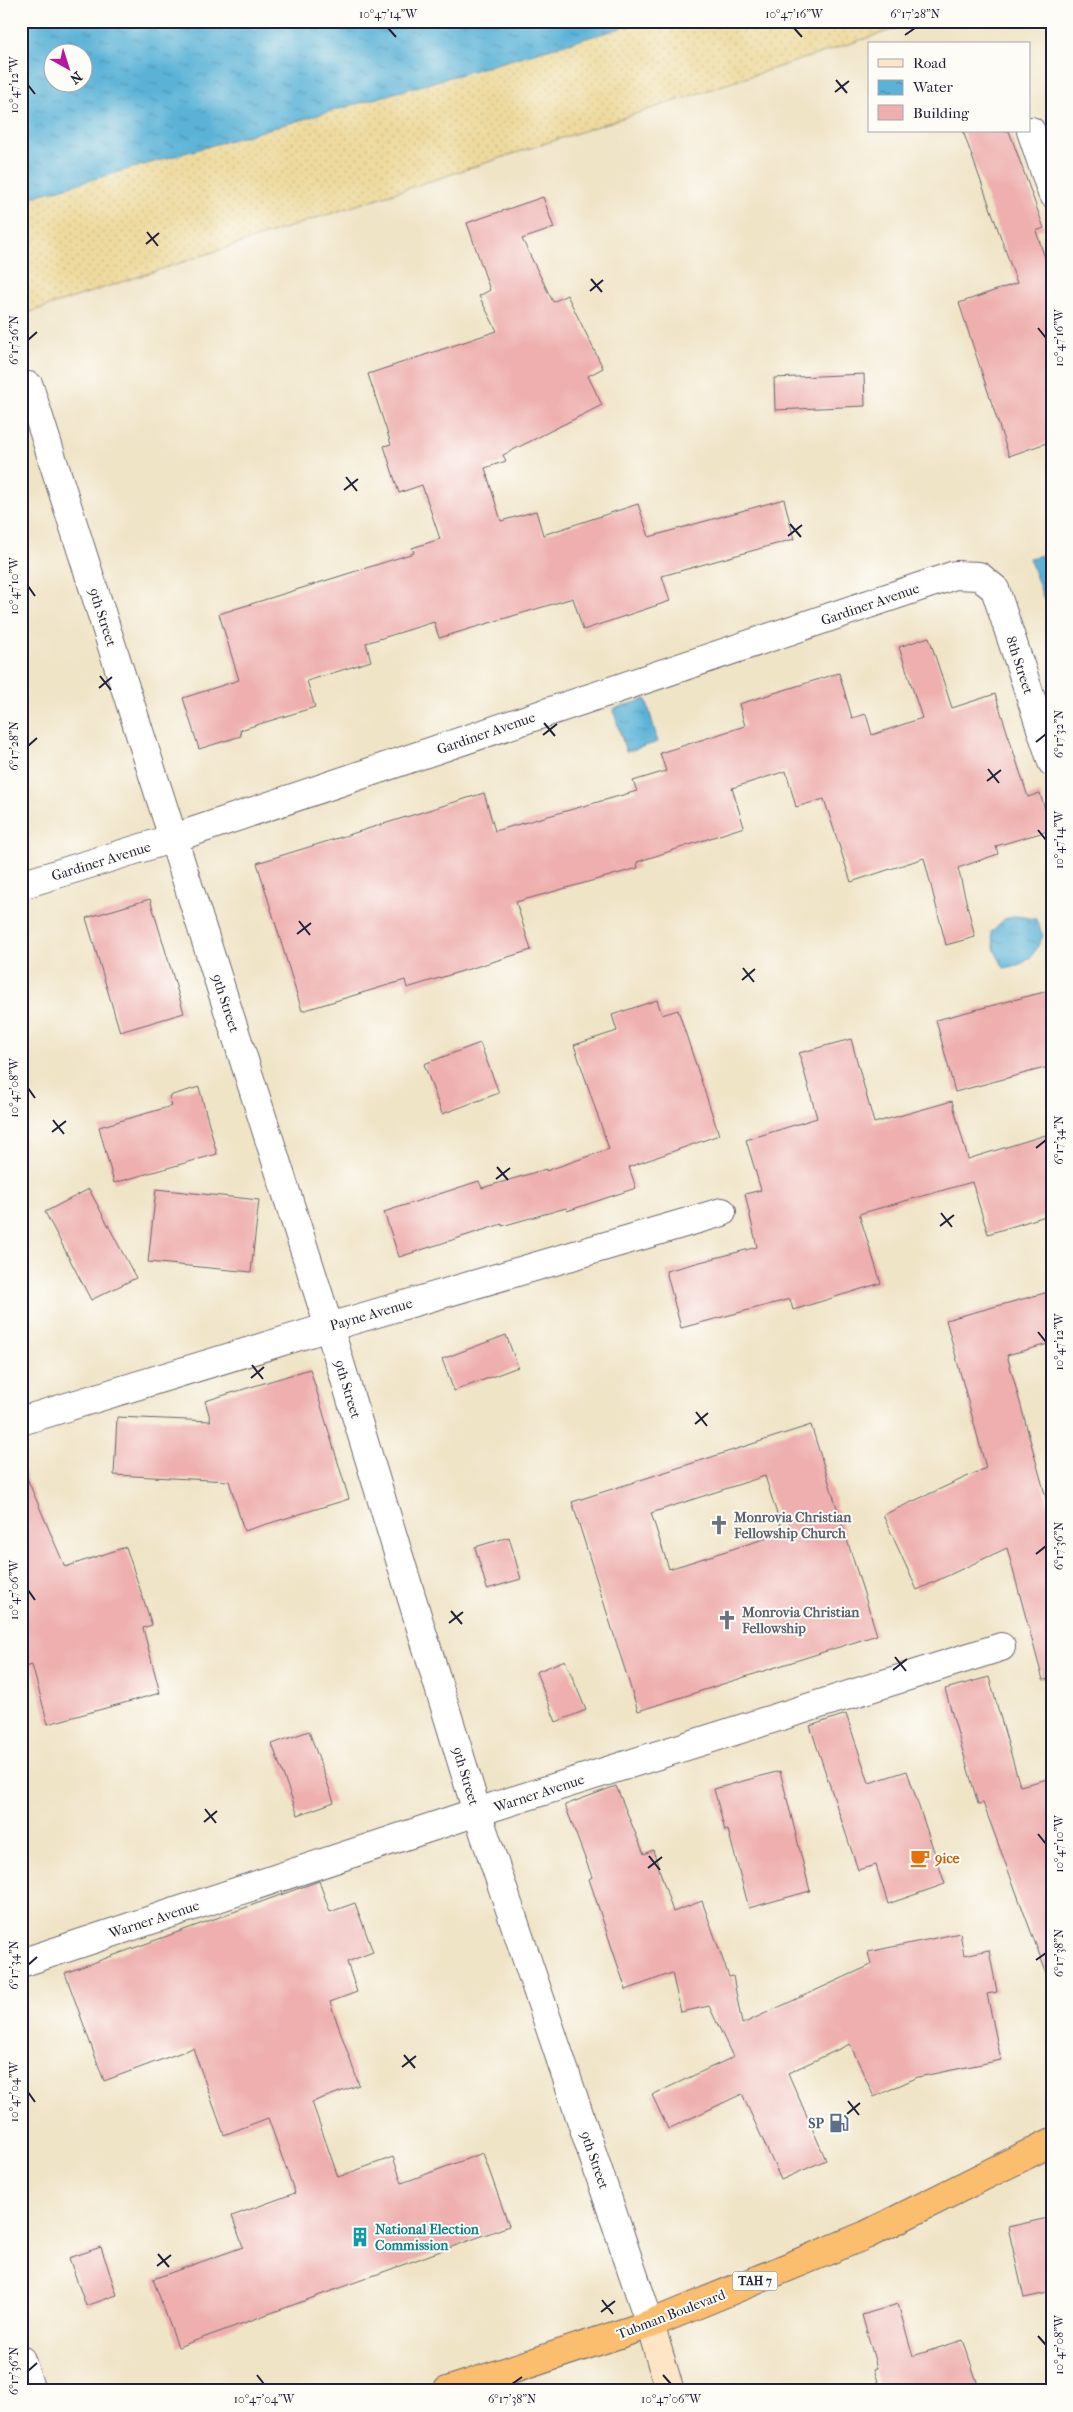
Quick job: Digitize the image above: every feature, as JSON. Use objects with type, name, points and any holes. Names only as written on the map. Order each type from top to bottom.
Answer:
[{"type":"highway","name":"Tubman Boulevard","points":[[447,2391],[650,2324],[866,2235],[1052,2142]]},
{"type":"street","points":[[1031,131],[1052,194]]},
{"type":"street","name":"9th Street","points":[[29,386],[329,1326],[478,1812],[650,2324],[670,2391]]},
{"type":"street","name":"Gardiner Avenue","points":[[21,886],[174,838],[955,575],[979,576]]},
{"type":"street","name":"8th Street","points":[[979,576],[995,589],[1052,762]]},
{"type":"street","name":"Payne Avenue","points":[[21,1421],[329,1326],[722,1212]]},
{"type":"street","name":"Warner Avenue","points":[[21,1963],[478,1812],[1001,1647]]},
{"type":"street","points":[[21,2360],[31,2391]]},
{"type":"sand","points":[[541,21],[919,21],[21,315],[21,174]]},
{"type":"water","points":[[21,21],[646,21],[21,200]]},
{"type":"water","points":[[1052,553],[1052,597],[1044,599],[1029,558]]},
{"type":"water","points":[[646,699],[658,742],[626,752],[613,709]]},
{"type":"water","points":[[1017,916],[1036,919],[1043,936],[1029,959],[1004,968],[995,951],[991,932],[1004,919]]},
{"type":"building","points":[[963,132],[1009,132],[1044,228],[1036,231],[1052,279],[1052,441],[1009,456],[959,303],[1017,283]]},
{"type":"building","points":[[543,197],[554,228],[522,239],[553,302],[567,295],[603,368],[588,376],[602,405],[503,455],[506,461],[485,468],[501,521],[536,511],[543,535],[638,504],[649,537],[784,499],[794,539],[662,576],[670,601],[583,630],[573,598],[439,638],[434,622],[366,643],[371,661],[307,681],[315,707],[240,730],[241,736],[199,749],[183,698],[239,680],[219,614],[414,553],[412,548],[440,539],[422,485],[399,493],[384,446],[391,444],[368,374],[497,331],[479,296],[490,290],[467,223]]},
{"type":"building","points":[[864,374],[865,406],[775,410],[774,378]]},
{"type":"building","points":[[929,637],[952,708],[995,694],[1028,797],[1040,793],[1051,830],[996,846],[998,854],[958,868],[975,937],[946,945],[924,858],[851,882],[824,799],[796,807],[786,771],[732,788],[744,827],[637,862],[638,868],[516,902],[531,950],[407,988],[405,980],[302,1011],[257,863],[484,793],[495,831],[637,791],[633,781],[666,771],[660,753],[745,726],[739,704],[839,673],[852,718],[866,714],[872,735],[922,718],[899,647]]},
{"type":"building","points":[[150,899],[184,1013],[120,1032],[86,918]]},
{"type":"building","points":[[1052,990],[1052,1066],[955,1092],[936,1020]]},
{"type":"building","points":[[657,1000],[662,1015],[678,1010],[719,1135],[629,1167],[636,1188],[567,1211],[566,1208],[502,1226],[502,1224],[399,1257],[384,1212],[479,1181],[482,1188],[546,1169],[546,1171],[609,1149],[574,1045],[617,1031],[612,1015]]},
{"type":"building","points":[[851,1039],[874,1123],[952,1101],[968,1159],[1052,1133],[1052,1214],[988,1234],[972,1182],[859,1214],[881,1283],[793,1310],[790,1299],[681,1328],[666,1271],[757,1247],[745,1194],[761,1190],[746,1140],[817,1118],[799,1053]]},
{"type":"building","points":[[480,1043],[499,1093],[442,1114],[424,1064]]},
{"type":"building","points":[[199,1087],[217,1154],[114,1183],[99,1127],[172,1106],[169,1096]]},
{"type":"building","points":[[89,1189],[136,1278],[91,1300],[45,1212]]},
{"type":"building","points":[[156,1189],[259,1200],[251,1272],[148,1262]]},
{"type":"building","points":[[1052,1291],[1052,1343],[1007,1355],[1052,1520],[1052,1679],[1043,1680],[1007,1548],[917,1590],[883,1515],[986,1468],[946,1320]]},
{"type":"building","points":[[506,1335],[518,1367],[454,1391],[442,1359]]},
{"type":"building","points":[[310,1369],[349,1499],[244,1531],[229,1481],[114,1475],[117,1417],[211,1421],[205,1401]]},
{"type":"building","points":[[811,1425],[877,1635],[638,1711],[572,1502]],"holes":[[[765,1476],[783,1533],[669,1569],[651,1513]]]},
{"type":"building","points":[[21,1464],[65,1567],[126,1547],[152,1625],[143,1628],[160,1693],[48,1724],[32,1665],[21,1668]]},
{"type":"building","points":[[509,1537],[521,1579],[487,1589],[475,1547]]},
{"type":"building","points":[[565,1660],[586,1710],[556,1722],[536,1672]]},
{"type":"building","points":[[989,1677],[1020,1786],[1052,1778],[1052,1980],[1049,1980],[983,1803],[978,1804],[945,1689]]},
{"type":"building","points":[[846,1714],[869,1783],[907,1771],[945,1884],[888,1904],[876,1865],[858,1870],[810,1726]]},
{"type":"building","points":[[309,1731],[334,1802],[298,1815],[272,1744]]},
{"type":"building","points":[[780,1771],[810,1891],[749,1908],[728,1830],[725,1831],[714,1789]]},
{"type":"building","points":[[616,1786],[644,1854],[653,1850],[673,1912],[702,1901],[729,1977],[733,1976],[742,2024],[871,1965],[868,1952],[960,1933],[964,1955],[989,1950],[997,1992],[987,1994],[1001,2060],[918,2077],[874,2097],[850,2044],[788,2073],[826,2160],[781,2180],[742,2094],[668,2129],[652,2095],[733,2057],[709,2006],[681,2012],[672,1973],[626,1990],[589,1879],[592,1877],[565,1805]]},
{"type":"building","points":[[319,1881],[330,1912],[355,1903],[373,1952],[347,1962],[357,1992],[330,2002],[359,2085],[312,2102],[338,2177],[393,2157],[402,2183],[483,2153],[509,2226],[178,2347],[153,2279],[243,2247],[232,2216],[295,2193],[268,2118],[224,2135],[193,2048],[104,2081],[65,1973]]},
{"type":"building","points":[[1052,2217],[1052,2292],[1024,2298],[1008,2227]]},
{"type":"building","points":[[101,2247],[117,2295],[86,2306],[69,2258]]},
{"type":"building","points":[[898,2304],[913,2356],[963,2340],[980,2391],[881,2391],[874,2369],[877,2368],[862,2315]]},
{"type":"place","name":"Monrovia Christian Fellowship Church","points":[[719,1525]]},
{"type":"place","name":"Monrovia Christian Fellowship","points":[[727,1620]]},
{"type":"place","name":"9ice","points":[[920,1858]]},
{"type":"place","name":"SP","points":[[839,2123]]},
{"type":"place","name":"National Election Commission","points":[[360,2237]]}]
